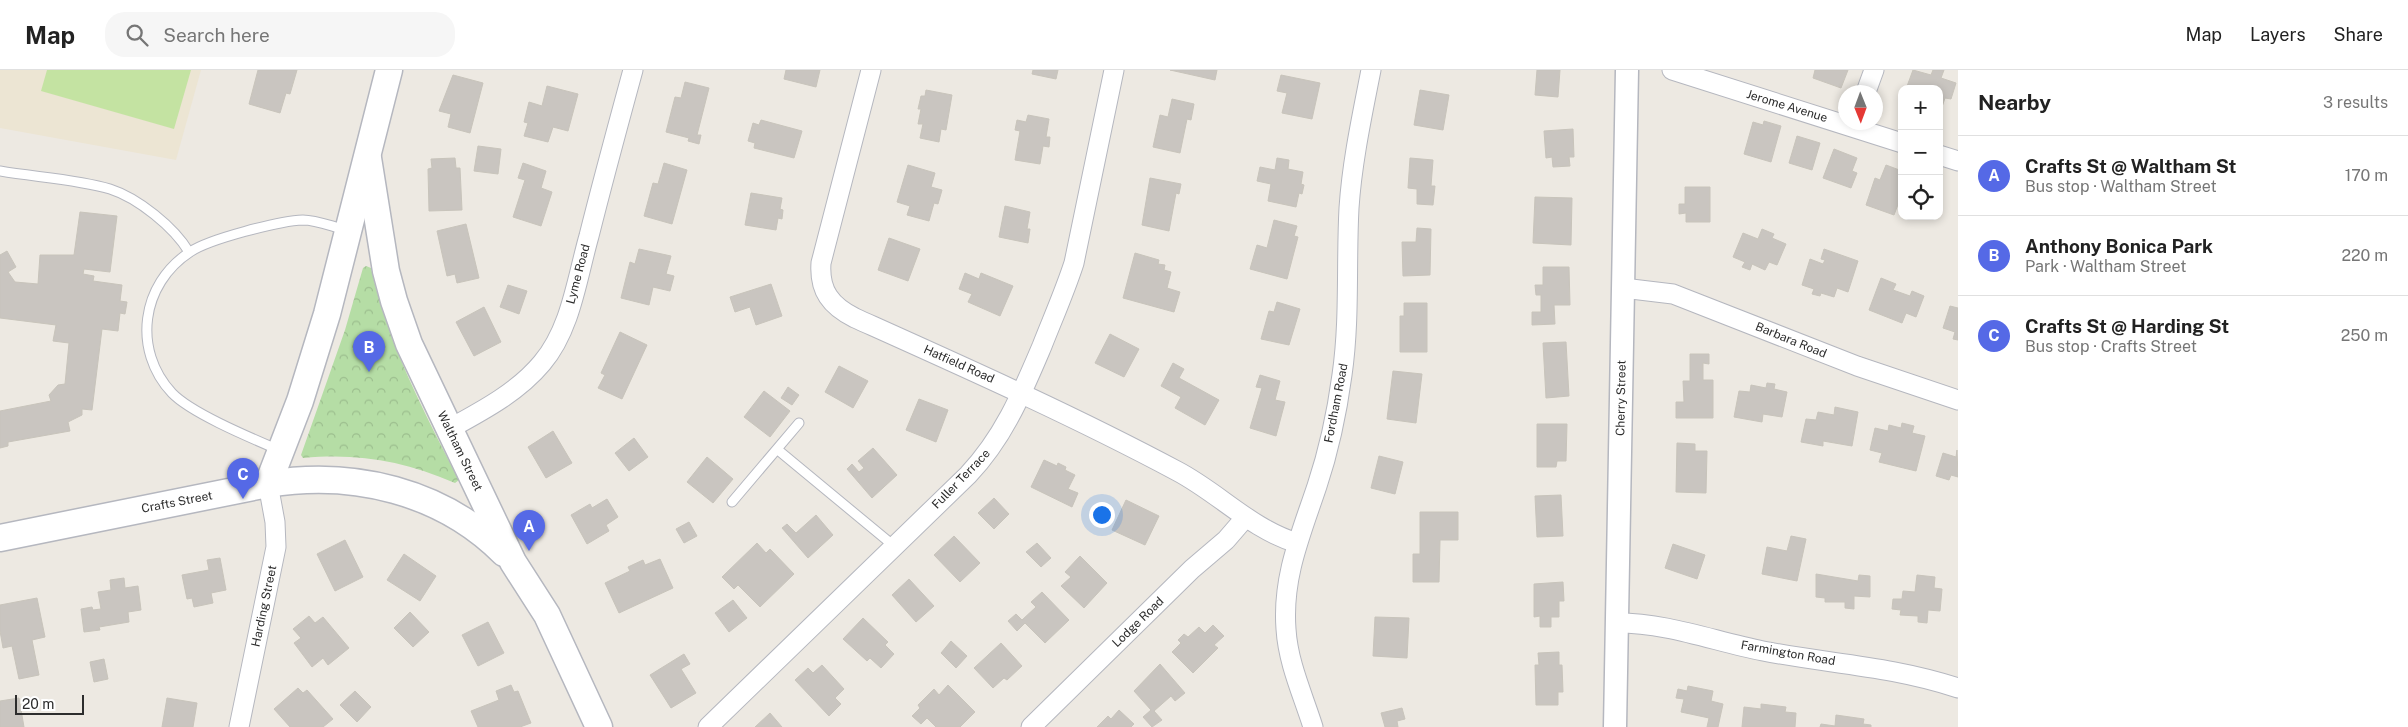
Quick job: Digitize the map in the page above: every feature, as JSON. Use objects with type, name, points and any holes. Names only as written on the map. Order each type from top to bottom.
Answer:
[{"type":"main road","name":"Waltham Street","points":[[268,484],[312,365],[349,231],[389,70]]},
{"type":"main road","name":"Waltham Street","points":[[368,158],[382,254],[394,301],[411,350],[513,562],[547,615],[599,727]]},
{"type":"main road","name":"Crafts Street","points":[[0,538],[268,484],[294,480],[332,480],[368,483],[395,489],[434,504],[461,518],[493,541],[513,562]]},
{"type":"street","name":"Lyme Road","points":[[449,429],[492,404],[524,381],[542,363],[554,346],[570,306],[633,70]]},
{"type":"street","name":"Hatfield Road","points":[[871,70],[821,263],[822,282],[826,295],[835,306],[855,318],[1022,392],[1180,472],[1262,529],[1297,543]]},
{"type":"street","name":"Fuller Terrace","points":[[708,727],[984,457],[1005,427],[1064,294],[1074,263],[1114,70]]},
{"type":"street","name":"Fordham Road","points":[[1314,727],[1292,664],[1286,630],[1287,580],[1297,543],[1323,467],[1341,382],[1347,331],[1349,207],[1354,165],[1371,70]]},
{"type":"street","name":"Cherry Street","points":[[1615,727],[1627,70]]},
{"type":"street","name":"Jerome Avenue","points":[[1672,70],[1838,120]]},
{"type":"street","points":[[1869,85],[1874,70]]},
{"type":"street","name":"Jerome Avenue","points":[[1868,130],[1898,141]]},
{"type":"street","points":[[1943,156],[1958,161]]},
{"type":"street","name":"Barbara Road","points":[[1623,288],[1673,294],[1857,366],[1958,400]]},
{"type":"street","name":"Harding Street","points":[[239,727],[276,548],[275,522],[268,484]]},
{"type":"street","name":"Lodge Road","points":[[1031,727],[1192,569],[1226,540],[1245,518]]},
{"type":"street","name":"Farmington Road","points":[[1617,623],[1661,625],[1763,651],[1898,671],[1958,688]]},
{"type":"lane","points":[[0,171],[101,187],[117,192],[172,229],[189,252]]},
{"type":"lane","points":[[281,451],[185,403],[164,383],[152,360],[147,343],[146,326],[152,300],[166,274],[189,252],[216,240],[294,221],[311,221],[349,231]]},
{"type":"lane","points":[[732,502],[799,423]]},
{"type":"lane","points":[[778,450],[894,546]]},
{"type":"shaded area","points":[[0,70],[201,70],[176,160],[0,128]]},
{"type":"green space","points":[[47,70],[191,70],[174,129],[41,91]]},
{"type":"green space","points":[[366,266],[371,268],[387,324],[408,377],[459,480],[455,483],[417,469],[381,460],[343,457],[303,458],[301,455],[345,330],[363,268]]},
{"type":"building","points":[[258,70],[297,70],[290,94],[286,93],[280,113],[249,104]]},
{"type":"building","points":[[786,70],[820,70],[816,87],[784,79]]},
{"type":"building","points":[[1033,70],[1058,70],[1056,79],[1032,74]]},
{"type":"building","points":[[1170,70],[1217,70],[1215,80]]},
{"type":"building","points":[[1537,70],[1560,70],[1558,97],[1535,95]]},
{"type":"building","points":[[1815,70],[1848,70],[1842,85],[1838,85],[1838,87],[1813,78]]},
{"type":"building","points":[[1913,70],[1931,75],[1933,70],[1944,70],[1941,78],[1956,83],[1951,99],[1945,98],[1943,104],[1943,85],[1907,85]]},
{"type":"building","points":[[453,75],[483,83],[470,133],[448,127],[451,114],[439,111]]},
{"type":"building","points":[[1281,75],[1320,83],[1312,119],[1282,113],[1287,93],[1277,91]]},
{"type":"building","points":[[685,82],[709,88],[697,135],[701,135],[699,144],[688,141],[689,138],[666,132],[675,97],[681,98]]},
{"type":"building","points":[[547,86],[578,94],[568,131],[553,127],[548,142],[524,136],[528,123],[524,122],[529,102],[542,106]]},
{"type":"building","points":[[926,90],[952,95],[946,130],[941,129],[939,142],[920,138],[923,124],[918,124],[921,109],[918,109],[921,96],[925,96]]},
{"type":"building","points":[[1420,90],[1449,95],[1443,130],[1414,125]]},
{"type":"building","points":[[1172,99],[1194,104],[1191,120],[1187,119],[1180,153],[1153,147],[1160,115],[1168,117]]},
{"type":"building","points":[[1028,115],[1049,119],[1046,137],[1050,137],[1049,147],[1043,146],[1040,164],[1015,160],[1020,131],[1015,130],[1017,120],[1026,122]]},
{"type":"building","points":[[761,120],[802,131],[794,158],[754,148],[755,143],[748,141],[753,123],[759,125]]},
{"type":"building","points":[[1764,121],[1781,126],[1771,162],[1744,154],[1753,122],[1763,125]]},
{"type":"building","points":[[1573,129],[1574,157],[1569,157],[1570,166],[1553,167],[1552,157],[1546,158],[1544,131]]},
{"type":"building","points":[[1797,136],[1820,143],[1812,170],[1789,163]]},
{"type":"building","points":[[478,146],[501,149],[498,174],[474,171]]},
{"type":"building","points":[[1834,149],[1857,158],[1852,171],[1857,173],[1851,188],[1823,178]]},
{"type":"building","points":[[455,158],[456,168],[460,168],[462,210],[429,211],[428,169],[432,168],[431,159]]},
{"type":"building","points":[[1277,158],[1289,160],[1288,169],[1303,172],[1301,184],[1304,185],[1302,194],[1299,193],[1296,207],[1268,201],[1271,184],[1257,181],[1260,167],[1275,170]]},
{"type":"building","points":[[1410,158],[1433,160],[1431,186],[1435,186],[1433,205],[1417,204],[1417,189],[1408,188]]},
{"type":"building","points":[[523,163],[546,171],[541,188],[552,192],[541,226],[513,217],[525,180],[518,178]]},
{"type":"building","points":[[664,163],[687,170],[672,224],[644,216],[653,183],[658,184]]},
{"type":"building","points":[[908,165],[935,173],[931,187],[942,190],[938,204],[934,203],[929,221],[907,215],[910,206],[897,202]]},
{"type":"building","points":[[1886,165],[1898,170],[1898,204],[1894,215],[1866,205],[1875,178],[1880,180]]},
{"type":"building","points":[[1150,178],[1181,184],[1179,194],[1176,193],[1169,231],[1142,225]]},
{"type":"building","points":[[1685,187],[1710,187],[1710,222],[1686,222],[1686,213],[1679,214],[1679,204],[1685,204]]},
{"type":"building","points":[[751,193],[782,198],[780,209],[783,210],[782,219],[778,218],[776,230],[745,225]]},
{"type":"building","points":[[1535,197],[1572,198],[1571,245],[1533,243]]},
{"type":"building","points":[[1005,206],[1030,212],[1027,229],[1030,229],[1028,243],[999,237]]},
{"type":"building","points":[[80,212],[117,216],[110,272],[84,269],[83,274],[94,276],[93,281],[122,285],[120,301],[127,302],[125,314],[120,313],[118,331],[102,329],[92,410],[82,409],[82,415],[68,422],[70,431],[8,442],[8,446],[0,448],[0,411],[51,401],[49,395],[58,385],[65,384],[69,343],[53,341],[56,325],[0,318],[0,255],[7,251],[16,267],[8,272],[15,282],[38,284],[40,255],[74,255]]},
{"type":"building","points":[[1274,220],[1297,226],[1294,236],[1298,237],[1287,279],[1250,269],[1257,245],[1267,248]]},
{"type":"building","points":[[466,224],[479,278],[457,283],[455,274],[447,276],[437,231]]},
{"type":"building","points":[[1417,228],[1431,229],[1430,275],[1403,276],[1402,242],[1416,242]]},
{"type":"building","points":[[1762,229],[1774,234],[1772,238],[1786,244],[1777,265],[1769,262],[1765,270],[1752,264],[1750,270],[1742,267],[1745,262],[1733,257],[1743,233],[1758,239]]},
{"type":"building","points":[[889,238],[920,249],[908,281],[878,270]]},
{"type":"building","points":[[639,249],[671,256],[666,274],[674,276],[670,291],[653,287],[649,305],[621,298],[630,262],[635,264]]},
{"type":"building","points":[[1824,249],[1858,261],[1848,292],[1837,288],[1834,297],[1821,293],[1820,296],[1812,294],[1814,289],[1802,285],[1810,259],[1823,264],[1825,260],[1821,259]]},
{"type":"building","points":[[1135,253],[1159,260],[1158,264],[1165,265],[1164,270],[1171,272],[1167,288],[1180,292],[1174,312],[1123,298]]},
{"type":"building","points":[[1543,267],[1569,267],[1570,305],[1554,305],[1555,324],[1532,325],[1532,312],[1541,312],[1541,295],[1536,295],[1535,285],[1543,285]]},
{"type":"building","points":[[965,273],[979,279],[981,273],[1013,286],[1000,316],[968,302],[972,294],[959,289]]},
{"type":"building","points":[[1881,278],[1896,284],[1893,290],[1910,296],[1912,291],[1924,296],[1916,317],[1906,313],[1902,323],[1869,310]]},
{"type":"building","points":[[771,284],[782,316],[756,325],[750,307],[735,312],[730,297]]},
{"type":"building","points":[[508,285],[527,291],[519,314],[500,307]]},
{"type":"building","points":[[1277,302],[1300,309],[1289,345],[1261,339],[1269,311],[1274,312]]},
{"type":"building","points":[[1404,303],[1427,303],[1427,352],[1400,352],[1400,316],[1404,316]]},
{"type":"building","points":[[1950,306],[1958,308],[1958,340],[1953,339],[1955,332],[1943,328]]},
{"type":"building","points":[[484,307],[501,342],[474,356],[456,322]]},
{"type":"building","points":[[620,332],[647,345],[622,399],[598,388],[605,375],[601,373]]},
{"type":"building","points":[[1110,334],[1139,349],[1124,377],[1095,363]]},
{"type":"building","points":[[1566,342],[1569,396],[1546,398],[1543,343]]},
{"type":"building","points":[[1690,354],[1709,354],[1709,364],[1703,363],[1703,380],[1713,380],[1713,418],[1676,418],[1676,402],[1684,402],[1683,381],[1690,381]]},
{"type":"building","points":[[1173,363],[1184,369],[1179,378],[1219,400],[1205,425],[1175,408],[1181,397],[1161,386]]},
{"type":"building","points":[[839,366],[868,381],[853,408],[825,392]]},
{"type":"building","points":[[1393,371],[1422,374],[1416,423],[1387,419]]},
{"type":"building","points":[[1260,375],[1280,381],[1275,400],[1285,402],[1276,436],[1250,428],[1262,388],[1256,387]]},
{"type":"building","points":[[1767,383],[1775,384],[1774,389],[1787,392],[1782,417],[1763,414],[1762,422],[1734,417],[1739,391],[1750,392],[1751,385],[1766,388]]},
{"type":"building","points":[[788,387],[799,395],[792,405],[781,398]]},
{"type":"building","points":[[764,391],[790,411],[770,437],[744,417]]},
{"type":"building","points":[[919,399],[948,410],[936,442],[906,430]]},
{"type":"building","points":[[1835,407],[1858,412],[1852,446],[1823,441],[1823,446],[1801,442],[1806,419],[1816,420],[1818,412],[1834,415]]},
{"type":"building","points":[[1902,423],[1914,426],[1912,433],[1925,436],[1916,471],[1879,462],[1882,453],[1870,450],[1875,428],[1888,431],[1889,425],[1901,428]]},
{"type":"building","points":[[1537,424],[1567,424],[1566,461],[1557,461],[1556,467],[1537,467]]},
{"type":"building","points":[[553,431],[572,463],[546,478],[528,447]]},
{"type":"building","points":[[634,438],[648,457],[629,471],[615,453]]},
{"type":"building","points":[[1677,443],[1695,444],[1695,451],[1707,451],[1706,493],[1676,492]]},
{"type":"building","points":[[873,448],[897,475],[872,498],[847,469],[852,464],[859,472],[864,468],[858,461]]},
{"type":"building","points":[[1957,450],[1958,477],[1951,475],[1949,480],[1936,476],[1943,453],[1956,457]]},
{"type":"building","points":[[1379,456],[1403,462],[1395,494],[1371,488]]},
{"type":"building","points":[[707,457],[733,479],[713,503],[687,482]]},
{"type":"building","points":[[1044,460],[1057,466],[1058,463],[1066,467],[1065,470],[1075,475],[1068,489],[1078,493],[1072,507],[1031,487]]},
{"type":"building","points":[[1561,495],[1563,536],[1537,537],[1535,496]]},
{"type":"building","points":[[994,498],[1009,514],[994,529],[978,513]]},
{"type":"building","points":[[607,499],[618,517],[606,525],[609,531],[587,544],[571,515],[590,504],[592,508]]},
{"type":"building","points":[[1126,500],[1159,516],[1145,545],[1112,530]]},
{"type":"building","points":[[1420,512],[1458,512],[1458,540],[1440,540],[1439,582],[1413,582],[1413,554],[1420,554]]},
{"type":"building","points":[[816,515],[833,535],[808,558],[782,528],[787,524],[796,533]]},
{"type":"building","points":[[689,522],[697,536],[684,543],[676,529]]},
{"type":"building","points":[[954,536],[980,563],[960,582],[934,555]]},
{"type":"building","points":[[1791,536],[1806,539],[1797,581],[1762,574],[1767,547],[1787,551]]},
{"type":"building","points":[[345,540],[363,577],[335,591],[317,554]]},
{"type":"building","points":[[757,543],[766,553],[770,549],[794,574],[760,607],[738,585],[734,589],[722,577]]},
{"type":"building","points":[[1037,543],[1051,558],[1041,567],[1026,552]]},
{"type":"building","points":[[1673,544],[1705,555],[1697,579],[1665,568]]},
{"type":"building","points":[[404,554],[436,576],[420,601],[387,580]]},
{"type":"building","points":[[1080,556],[1107,583],[1084,608],[1061,586],[1071,577],[1065,572]]},
{"type":"building","points":[[220,558],[226,590],[211,593],[213,603],[194,607],[192,598],[187,599],[182,575],[209,570],[207,560]]},
{"type":"building","points":[[660,559],[673,588],[619,613],[605,583],[630,571],[628,567],[643,560],[645,565]]},
{"type":"building","points":[[1816,574],[1858,581],[1859,575],[1870,576],[1870,597],[1854,596],[1854,609],[1845,608],[1845,602],[1825,602],[1825,598],[1816,597]]},
{"type":"building","points":[[1917,575],[1935,577],[1934,588],[1942,589],[1940,611],[1928,610],[1927,623],[1918,622],[1918,616],[1900,615],[1901,610],[1892,609],[1893,599],[1902,599],[1903,591],[1915,592]]},
{"type":"building","points":[[124,578],[125,588],[138,586],[141,610],[128,612],[129,622],[99,627],[100,630],[84,632],[81,609],[92,607],[93,610],[101,609],[98,592],[111,590],[110,580]]},
{"type":"building","points":[[909,579],[934,606],[916,622],[892,595]]},
{"type":"building","points":[[1563,582],[1564,601],[1559,601],[1559,617],[1551,617],[1551,627],[1540,627],[1540,616],[1534,617],[1534,584]]},
{"type":"building","points":[[1042,592],[1069,620],[1045,643],[1025,623],[1017,631],[1008,621],[1016,614],[1022,620],[1036,607],[1031,602]]},
{"type":"building","points":[[37,598],[45,637],[32,640],[39,675],[19,679],[12,646],[3,648],[0,631],[0,605]]},
{"type":"building","points":[[733,600],[747,618],[729,632],[715,613]]},
{"type":"building","points":[[410,612],[429,632],[413,647],[394,628]]},
{"type":"building","points":[[309,616],[315,623],[323,617],[349,648],[328,665],[323,658],[312,667],[294,643],[301,638],[293,629]]},
{"type":"building","points":[[1375,617],[1409,618],[1407,658],[1373,656]]},
{"type":"building","points":[[863,618],[888,642],[885,645],[894,654],[881,668],[870,658],[867,661],[843,639]]},
{"type":"building","points":[[488,622],[504,653],[478,666],[462,635]]},
{"type":"building","points":[[1213,625],[1224,636],[1214,645],[1218,648],[1193,673],[1172,652],[1181,643],[1178,640],[1184,634],[1188,637],[1199,627],[1205,633]]},
{"type":"building","points":[[951,641],[967,656],[956,668],[941,653]]},
{"type":"building","points":[[1001,643],[1022,666],[1007,680],[1004,678],[993,688],[974,668]]},
{"type":"building","points":[[1559,652],[1559,665],[1562,665],[1563,692],[1558,692],[1558,705],[1536,705],[1535,665],[1539,665],[1538,653]]},
{"type":"building","points":[[684,654],[690,664],[681,669],[696,693],[671,708],[650,675]]},
{"type":"building","points":[[104,659],[108,679],[94,682],[90,662]]},
{"type":"building","points":[[1160,664],[1185,693],[1175,701],[1171,696],[1154,711],[1162,720],[1152,727],[1143,717],[1151,710],[1134,691]]},
{"type":"building","points":[[822,665],[844,689],[835,698],[841,704],[829,716],[795,680],[808,668],[813,673]]},
{"type":"building","points":[[511,685],[514,692],[518,691],[531,723],[520,727],[478,727],[471,711],[499,700],[496,691]]},
{"type":"building","points":[[948,685],[975,712],[960,727],[936,727],[927,718],[921,724],[912,716],[920,708],[918,705],[934,689],[939,695]]},
{"type":"building","points":[[1688,686],[1713,691],[1711,701],[1723,704],[1718,727],[1707,727],[1709,718],[1681,712],[1684,699],[1676,698],[1678,689],[1687,691]]},
{"type":"building","points":[[298,688],[303,693],[307,690],[333,719],[323,727],[290,727],[274,709]]},
{"type":"building","points":[[355,691],[371,707],[357,722],[340,705]]},
{"type":"building","points":[[19,698],[24,727],[0,727],[0,701]]},
{"type":"building","points":[[167,698],[197,703],[193,727],[162,727]]},
{"type":"building","points":[[1761,704],[1786,707],[1785,712],[1796,713],[1795,727],[1742,727],[1744,707],[1761,709]]},
{"type":"building","points":[[1402,708],[1405,719],[1397,721],[1398,727],[1385,727],[1381,713]]},
{"type":"building","points":[[1119,710],[1134,724],[1131,727],[1097,727],[1108,716],[1111,719]]},
{"type":"building","points":[[770,713],[782,727],[755,727]]},
{"type":"building","points":[[1836,715],[1864,719],[1863,724],[1871,725],[1871,727],[1820,727],[1821,724],[1835,726]]},
{"type":"place","name":"Anthony Bonica Park","points":[[369,372]]},
{"type":"place","name":"Crafts St @ Harding St","points":[[243,499]]},
{"type":"place","name":"Crafts St @ Waltham St","points":[[529,551]]}]
